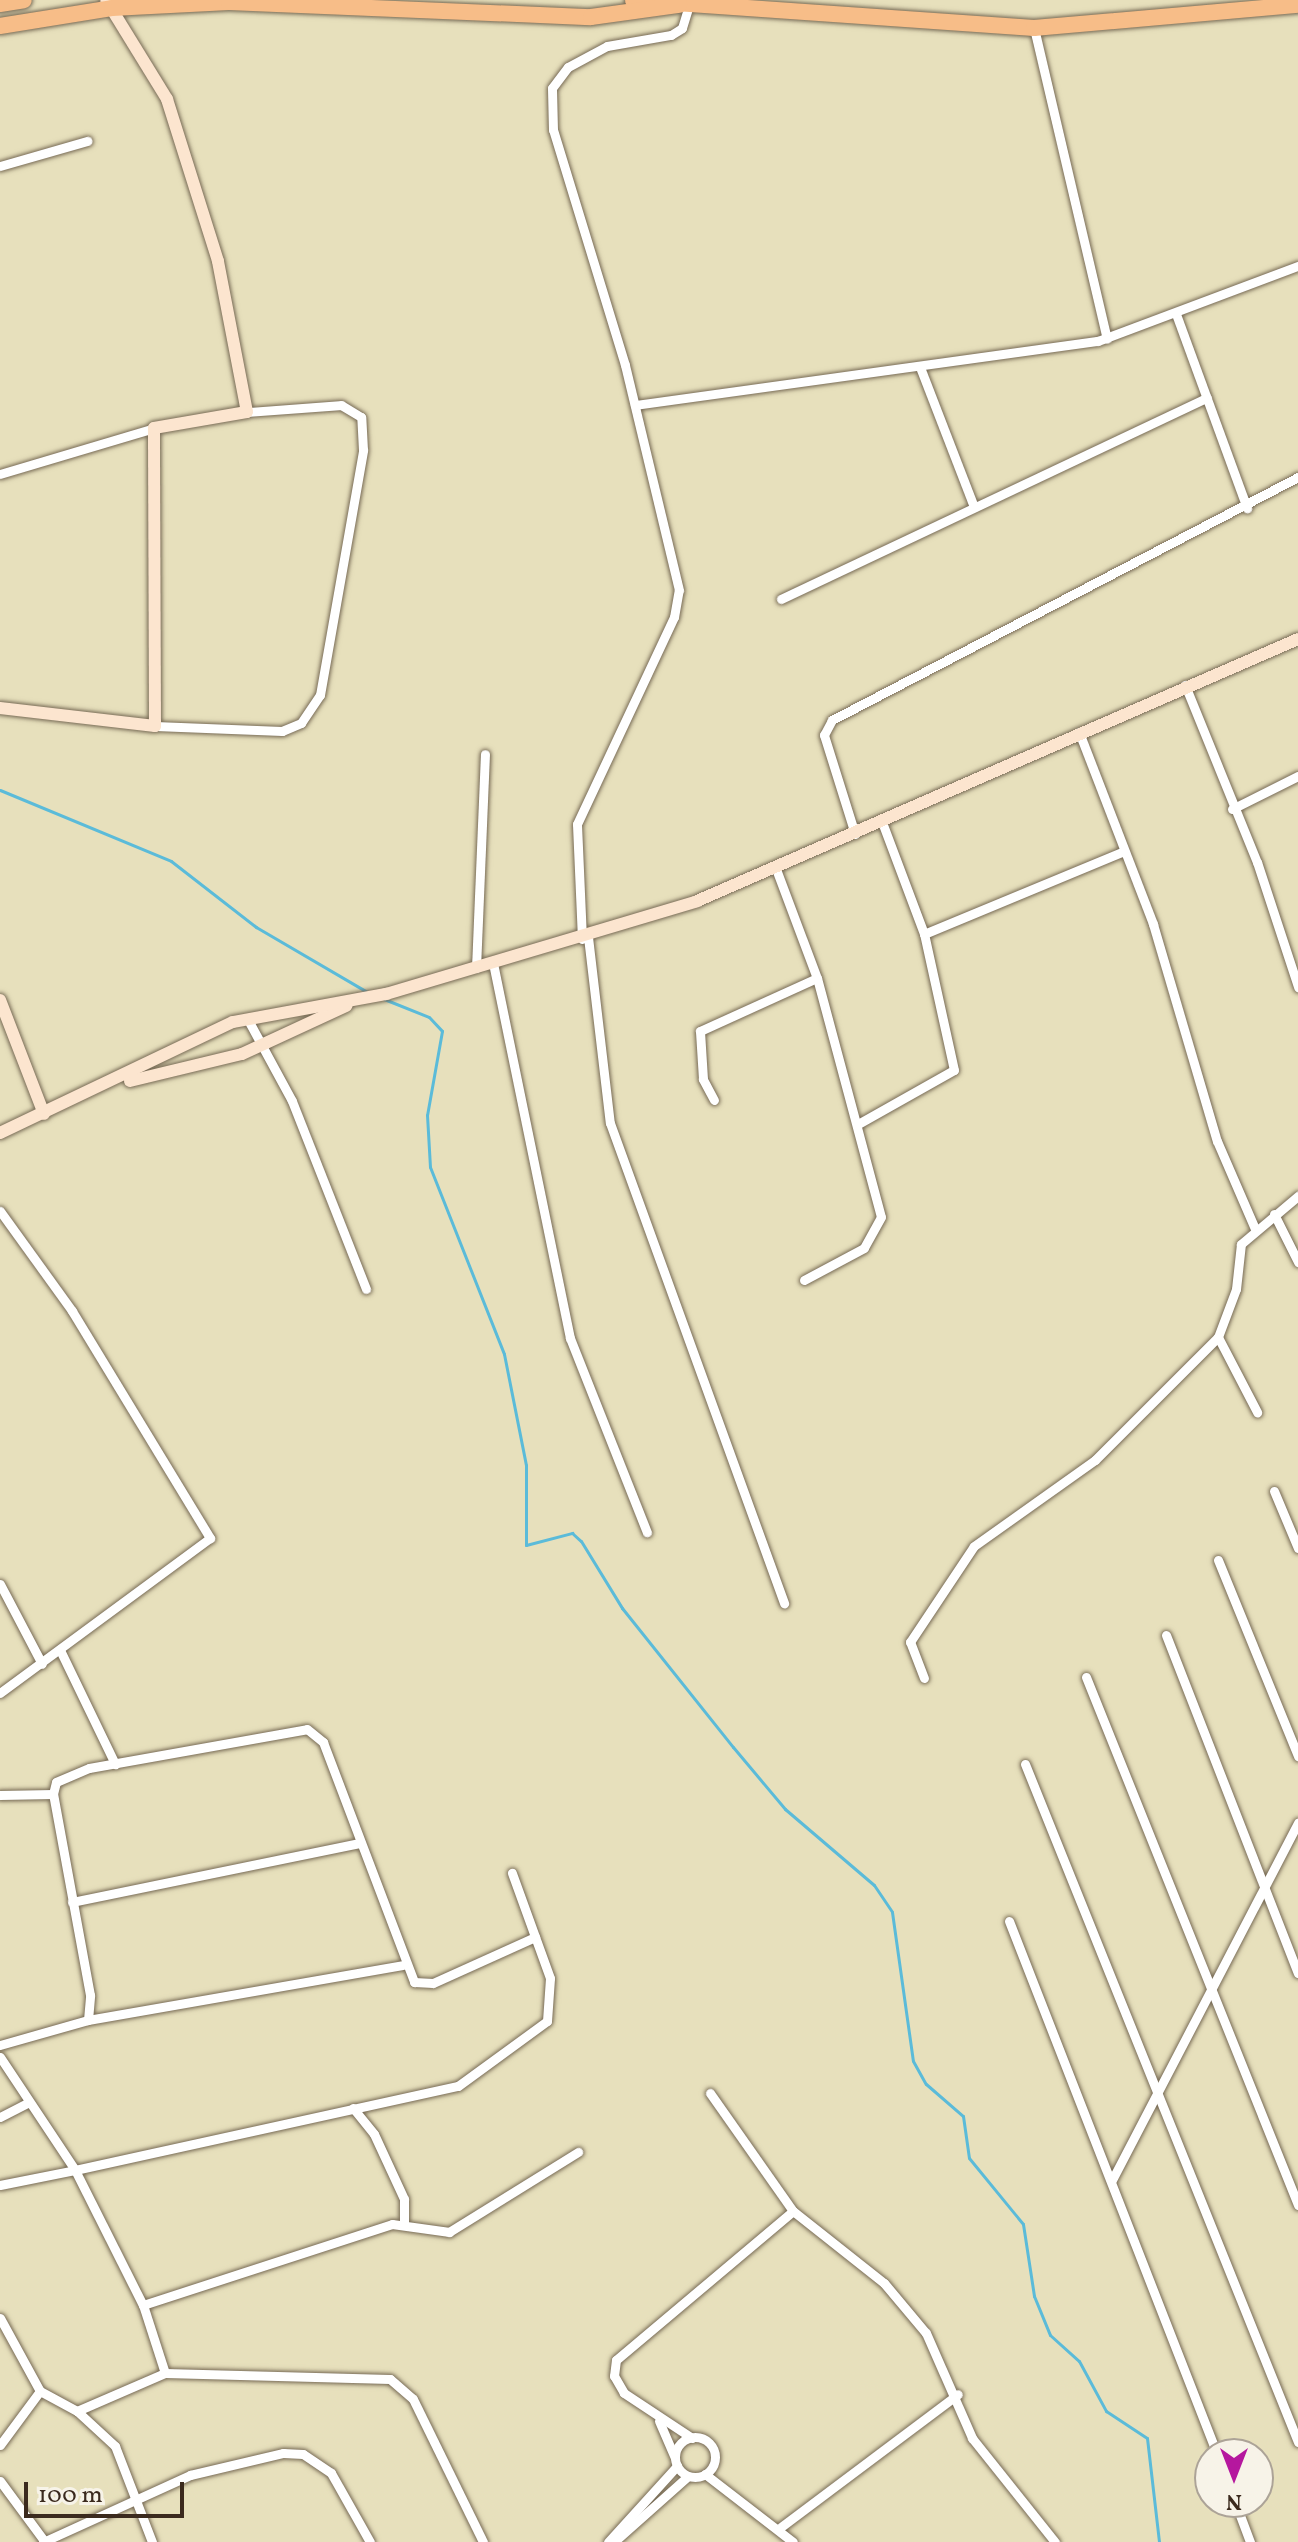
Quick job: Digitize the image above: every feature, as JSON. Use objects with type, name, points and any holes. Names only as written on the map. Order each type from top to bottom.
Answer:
[{"type":"highway","points":[[0,4],[24,0]]},
{"type":"highway","points":[[0,26],[110,3],[313,0],[591,17],[684,5]]},
{"type":"highway","points":[[633,0],[1034,28],[1298,5]]},
{"type":"street","points":[[110,3],[167,99],[218,261],[247,412]]},
{"type":"street","points":[[684,5],[682,28],[671,35],[607,46],[568,67],[552,88],[553,130],[635,405],[679,590],[674,617],[577,824],[585,938],[610,1123],[784,1603]]},
{"type":"street","points":[[1034,28],[1107,339]]},
{"type":"street","points":[[0,166],[87,141]]},
{"type":"street","points":[[635,405],[1107,339],[1298,266]]},
{"type":"street","points":[[1176,314],[1247,508]]},
{"type":"street","points":[[920,367],[974,507]]},
{"type":"street","points":[[781,599],[1207,398]]},
{"type":"street","points":[[0,474],[154,428],[247,412],[341,405],[361,417],[363,450],[320,695],[301,723],[282,731],[155,726],[0,708]]},
{"type":"street","points":[[154,428],[155,726]]},
{"type":"street","points":[[855,834],[824,735],[832,720],[1247,508],[1298,477]]},
{"type":"street","points":[[0,1133],[108,1086],[247,1018],[354,1002],[585,938],[776,869],[1079,731],[1298,639]]},
{"type":"street","points":[[1185,685],[1298,987]]},
{"type":"street","points":[[1079,731],[1124,851],[1217,1141],[1255,1229]]},
{"type":"street","points":[[476,968],[485,754]]},
{"type":"street","points":[[1232,809],[1298,776]]},
{"type":"street","points":[[858,1124],[954,1070],[924,934],[882,822]]},
{"type":"street","points":[[924,934],[1124,851]]},
{"type":"street","points":[[776,869],[817,978],[878,1198],[876,1234],[804,1280]]},
{"type":"street","points":[[493,963],[570,1338],[647,1532]]},
{"type":"street","points":[[714,1100],[703,1079],[700,1031],[817,978]]},
{"type":"street","points":[[0,1000],[44,1114]]},
{"type":"street","points":[[108,1086],[262,1046],[354,1002]]},
{"type":"street","points":[[247,1018],[322,1172],[366,1289]]},
{"type":"street","points":[[924,1678],[910,1642],[985,1531],[1095,1460],[1218,1337],[1236,1289],[1241,1244],[1255,1229],[1298,1196]]},
{"type":"street","points":[[0,1211],[72,1311],[210,1538],[0,1693]]},
{"type":"street","points":[[1274,1214],[1298,1262]]},
{"type":"street","points":[[1218,1337],[1257,1412]]},
{"type":"street","points":[[1274,1491],[1298,1548]]},
{"type":"street","points":[[1218,1560],[1298,1756]]},
{"type":"street","points":[[0,1584],[42,1664]]},
{"type":"street","points":[[1166,1635],[1298,1973]]},
{"type":"street","points":[[60,1650],[115,1764]]},
{"type":"street","points":[[1086,1677],[1212,1983],[1298,2205]]},
{"type":"street","points":[[0,1795],[53,1794],[70,1774],[307,1729],[323,1742],[402,1965],[414,1982],[433,1983],[535,1937]]},
{"type":"street","points":[[1025,1764],[1298,2442]]},
{"type":"street","points":[[53,1794],[88,2020]]},
{"type":"street","points":[[1112,2180],[1160,2096],[1212,1983],[1264,1891],[1298,1822]]},
{"type":"street","points":[[72,1902],[360,1843]]},
{"type":"street","points":[[0,2185],[254,2136],[353,2108],[458,2086],[537,2030],[552,1997],[512,1873]]},
{"type":"street","points":[[1009,1921],[1211,2438]]},
{"type":"street","points":[[0,2045],[88,2020],[402,1965]]},
{"type":"street","points":[[0,2057],[26,2104],[75,2170],[143,2305],[165,2373]]},
{"type":"street","points":[[710,2093],[793,2211],[892,2291],[934,2344],[958,2394],[972,2438],[1055,2542]]},
{"type":"street","points":[[0,2117],[26,2104]]},
{"type":"street","points":[[353,2108],[374,2134],[404,2199],[404,2222]]},
{"type":"street","points":[[143,2305],[404,2222],[449,2232],[578,2152]]},
{"type":"street","points":[[727,2487],[709,2443],[659,2421],[624,2393],[614,2376],[616,2360],[793,2211]]},
{"type":"street","points":[[0,2320],[40,2391],[77,2411],[115,2446],[152,2542]]},
{"type":"street","points":[[77,2411],[165,2373],[390,2379],[413,2399],[483,2542]]},
{"type":"street","points":[[0,2445],[40,2391]]},
{"type":"street","points":[[781,2527],[958,2394]]},
{"type":"street","points":[[659,2421],[676,2463],[688,2476]]},
{"type":"street","points":[[611,2542],[676,2463],[692,2438]]},
{"type":"street","points":[[0,2481],[44,2542],[136,2496],[246,2458],[303,2454],[331,2473],[370,2542]]},
{"type":"street","points":[[705,2474],[715,2460]]},
{"type":"street","points":[[611,2542],[688,2476],[705,2474],[781,2527],[793,2542]]},
{"type":"street","points":[[1241,2518],[1250,2542]]},
{"type":"waterway","points":[[0,790],[171,861],[256,927],[369,993]]},
{"type":"waterway","points":[[384,999],[429,1017],[442,1031],[427,1115],[430,1167],[504,1354],[526,1465],[526,1545],[572,1533],[581,1541],[622,1608],[733,1747],[785,1809],[874,1885],[892,1912],[913,2061],[926,2084],[963,2116],[969,2158],[1023,2224],[1034,2296],[1050,2335],[1079,2361],[1106,2411],[1147,2438],[1159,2542]]}]
